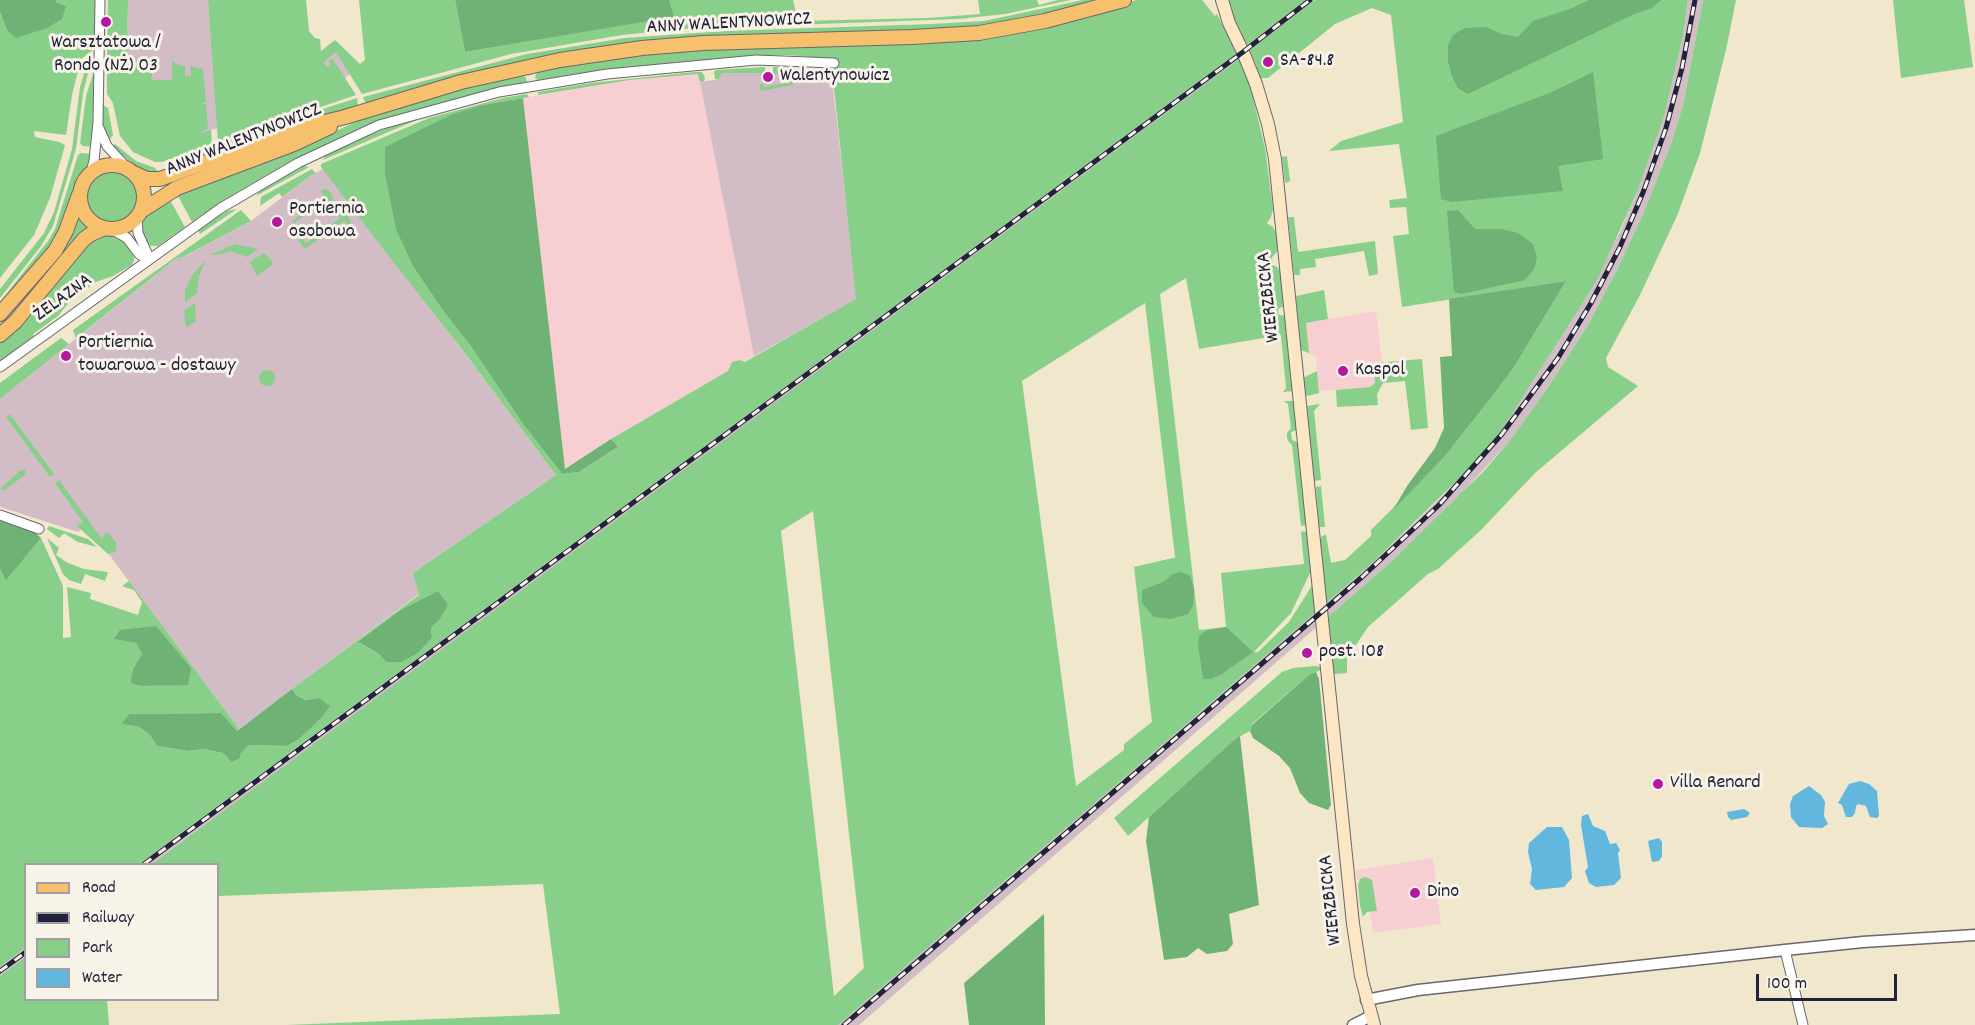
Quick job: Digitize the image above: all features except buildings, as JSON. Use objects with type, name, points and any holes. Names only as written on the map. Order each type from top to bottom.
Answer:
[{"type":"main road","name":"ANNY WALENTYNOWICZ","points":[[1099,6],[1113,0]]},
{"type":"main road","name":"ANNY WALENTYNOWICZ","points":[[131,171],[147,180],[163,178],[289,132],[486,76],[593,55],[702,43],[960,35],[1028,25],[1124,0]]},
{"type":"main road","name":"WIERZBICKA","points":[[1211,0],[1229,23]]},
{"type":"main road","name":"WIERZBICKA","points":[[1221,0],[1253,76],[1274,153],[1353,924],[1366,1000],[1372,1021]]},
{"type":"main road","name":"ANNY WALENTYNOWICZ","points":[[139,214],[177,188],[294,144],[365,111]]},
{"type":"main road","points":[[0,314],[55,251],[66,231],[84,180],[91,172],[110,164],[131,171],[144,190],[144,199],[139,214],[125,226],[95,232],[84,239],[19,318],[0,335]]},
{"type":"main road","points":[[80,192],[80,203],[84,213],[95,224],[108,229]]},
{"type":"street","points":[[91,172],[98,122],[100,0]]},
{"type":"street","name":"ŻELAZNA","points":[[0,367],[200,222],[278,175],[362,132],[393,120],[499,92],[607,74],[756,60],[834,63]]},
{"type":"street","points":[[98,122],[107,146],[131,171]]},
{"type":"street","points":[[139,214],[139,238],[148,260]]},
{"type":"street","points":[[108,229],[127,238],[148,260]]},
{"type":"street","points":[[0,515],[39,529]]},
{"type":"street","points":[[1366,1000],[1418,990],[1785,950],[1863,942],[1975,935]]},
{"type":"street","points":[[1785,950],[1803,1025]]},
{"type":"street","points":[[1353,1025],[1372,1021]]},
{"type":"shaded area","points":[[128,0],[208,0],[218,128],[211,130],[198,147],[126,115]]},
{"type":"shaded area","points":[[1306,0],[1315,0],[1250,50],[1247,45]]},
{"type":"shaded area","points":[[1688,0],[1703,0],[1683,105],[1671,144],[1644,212],[1588,325],[1547,389],[1508,443],[1459,496],[1394,559],[859,1025],[838,1025],[1370,565],[1447,492],[1500,431],[1577,312],[1620,232],[1638,190],[1664,117],[1683,36]]},
{"type":"shaded area","points":[[335,40],[360,65],[333,89],[315,57]]},
{"type":"shaded area","points":[[1237,53],[1239,59],[656,492],[153,863],[140,863]]},
{"type":"shaded area","points":[[722,73],[762,73],[832,78],[857,299],[754,356],[700,82],[719,79]]},
{"type":"shaded area","points":[[699,74],[754,356],[732,365],[729,371],[611,439],[565,469],[523,98],[630,80]]},
{"type":"shaded area","points":[[325,168],[556,475],[413,573],[419,594],[239,729],[87,525],[78,532],[0,507],[0,399],[178,257],[182,258],[251,221],[313,174]]},
{"type":"shaded area","points":[[1376,311],[1382,363],[1374,363],[1375,383],[1370,387],[1319,391],[1316,357],[1309,353],[1305,323]]},
{"type":"shaded area","points":[[1433,858],[1441,924],[1373,933],[1365,879],[1357,880],[1355,870]]},
{"type":"shaded area","points":[[24,949],[24,958],[0,976],[0,967]]},
{"type":"green space","points":[[0,0],[56,0],[57,3],[66,6],[62,19],[47,28],[16,38],[7,30],[0,12]]},
{"type":"green space","points":[[56,0],[95,0],[94,49],[81,59],[72,95],[66,135],[34,131],[35,137],[65,145],[50,198],[34,235],[0,278],[0,12],[7,30],[57,3]]},
{"type":"green space","points":[[108,0],[128,0],[127,57],[107,57]]},
{"type":"green space","points":[[208,0],[306,0],[309,31],[315,38],[320,39],[321,51],[335,40],[360,64],[365,60],[359,0],[455,0],[465,52],[673,17],[669,0],[793,0],[798,21],[928,18],[980,14],[978,0],[1037,0],[1039,5],[1058,0],[1071,0],[1005,14],[958,19],[679,29],[622,35],[511,54],[362,94],[336,52],[323,63],[327,67],[331,64],[328,61],[332,58],[356,95],[218,142]]},
{"type":"green space","points":[[455,0],[669,0],[674,17],[465,52]]},
{"type":"green space","points":[[1083,0],[1097,0],[1040,16],[979,27],[573,52],[475,72],[366,104],[363,97],[527,54],[625,38],[726,31],[984,21]]},
{"type":"green space","points":[[1136,0],[1202,0],[1215,16],[1217,14],[1237,53],[140,863],[24,863],[24,949],[0,967],[0,569],[6,579],[41,538],[63,586],[63,638],[71,637],[67,587],[91,593],[90,599],[138,615],[142,602],[134,590],[122,586],[129,581],[239,729],[237,731],[221,713],[129,714],[123,724],[139,727],[149,734],[157,746],[189,751],[203,749],[223,753],[231,762],[249,745],[287,746],[299,739],[308,730],[319,698],[305,700],[296,695],[292,689],[419,595],[413,573],[556,475],[321,167],[321,164],[429,118],[503,98],[527,94],[529,97],[483,105],[385,147],[414,268],[470,345],[523,424],[562,474],[579,472],[617,448],[611,439],[728,371],[732,362],[740,360],[745,362],[856,299],[833,78],[830,78],[830,70],[833,70],[835,59],[788,55],[750,56],[628,67],[537,80],[535,77],[537,72],[540,69],[630,56],[694,50],[936,42],[990,38],[1056,25]],"holes":[[[438,591],[439,620],[431,628],[432,638],[418,653],[386,662],[379,654],[359,643],[402,609]],[[156,626],[188,684],[140,686],[130,683],[133,669],[142,654],[136,643],[115,639]]]},
{"type":"green space","points":[[1226,0],[1306,0],[1247,45]]},
{"type":"green space","points":[[1315,0],[1688,0],[1683,36],[1664,117],[1638,190],[1598,278],[1501,431],[1468,470],[1370,565],[1326,603],[1320,540],[1322,536],[1326,535],[1331,563],[1345,560],[1371,536],[1371,530],[1445,456],[1494,394],[1514,367],[1566,281],[1402,307],[1393,236],[1409,234],[1406,207],[1390,208],[1389,200],[1407,198],[1399,144],[1329,151],[1341,141],[1403,122],[1391,15],[1372,8],[1335,24],[1268,78],[1261,78],[1250,50]]},
{"type":"green space","points":[[1589,0],[1661,0],[1652,8],[1632,15],[1468,94],[1458,88],[1448,61],[1448,45],[1453,35],[1465,28],[1486,27],[1502,34],[1518,37],[1533,21]]},
{"type":"green space","points":[[1703,0],[1736,0],[1700,153],[1677,216],[1640,295],[1606,358],[1608,367],[1638,386],[1535,473],[1481,530],[1368,627],[1347,658],[1347,673],[1334,674],[1328,617],[1394,559],[1484,471],[1508,443],[1547,389],[1588,325],[1644,212],[1671,144],[1683,105]]},
{"type":"green space","points":[[1893,0],[1964,0],[1973,67],[1901,78]]},
{"type":"green space","points":[[107,59],[140,60],[140,68],[142,68],[142,60],[152,60],[152,80],[172,80],[172,61],[185,66],[185,76],[191,76],[190,66],[203,69],[206,102],[200,104],[206,104],[208,128],[201,132],[211,130],[212,144],[162,162],[155,162],[133,152],[120,136],[113,103],[107,94]]},
{"type":"green space","points":[[1239,59],[1251,89],[1265,148],[1273,209],[1267,223],[1276,233],[1278,251],[1272,257],[1273,265],[1281,272],[1284,306],[1278,309],[1279,315],[1285,316],[1293,391],[1283,392],[1286,388],[1281,335],[1199,349],[1186,278],[1160,294],[1199,630],[1226,627],[1221,573],[1304,564],[1301,532],[1308,531],[1311,571],[1291,613],[1254,652],[1258,652],[1289,622],[1313,584],[1317,611],[838,1025],[287,1025],[560,1014],[543,884],[219,896],[219,863],[153,863]],"holes":[[[1145,303],[1175,557],[1177,557],[1134,567],[1152,722],[1124,744],[1124,750],[1076,786],[1022,381]],[[813,511],[864,968],[834,996],[781,531]]]},
{"type":"green space","points":[[94,61],[83,93],[76,149],[53,226],[41,246],[0,298],[0,289],[44,233],[54,212],[72,149],[80,87],[86,67],[89,62]]},
{"type":"green space","points":[[765,67],[765,73],[722,73],[719,79],[715,79],[714,72],[717,70]]},
{"type":"green space","points":[[773,67],[823,70],[823,77],[773,74]]},
{"type":"green space","points":[[94,71],[92,147],[83,146],[80,143],[86,96]]},
{"type":"green space","points":[[702,72],[704,81],[700,82],[698,74],[630,80],[538,95],[538,92],[591,83]]},
{"type":"green space","points":[[1593,72],[1603,159],[1558,166],[1563,191],[1452,202],[1441,199],[1436,136],[1552,92]]},
{"type":"green space","points":[[523,75],[527,82],[474,94],[364,126],[289,162],[227,198],[192,222],[177,194],[296,149],[367,117],[444,92]]},
{"type":"green space","points":[[791,78],[796,78],[792,85],[761,91],[759,85],[763,83],[764,87],[788,83]]},
{"type":"green space","points":[[357,98],[358,107],[222,151],[218,145],[285,121]]},
{"type":"green space","points":[[523,98],[565,469],[611,439],[618,447],[579,472],[562,474],[523,424],[470,345],[414,268],[396,229],[385,173],[385,147],[453,114],[483,105]]},
{"type":"green space","points":[[103,105],[108,108],[113,135],[108,142],[103,128]]},
{"type":"green space","points":[[419,118],[323,160],[326,155],[384,129]]},
{"type":"green space","points":[[115,144],[136,161],[155,168],[160,174],[148,173],[133,164],[112,147]]},
{"type":"green space","points":[[213,147],[212,155],[168,171],[166,164]]},
{"type":"green space","points":[[92,154],[76,183],[65,222],[56,240],[0,309],[0,302],[55,229],[78,155]]},
{"type":"green space","points":[[1287,156],[1290,181],[1286,183],[1282,157]]},
{"type":"green space","points":[[304,166],[309,167],[256,196],[261,190]]},
{"type":"green space","points":[[312,169],[316,174],[282,197],[279,193],[260,206],[261,197]]},
{"type":"green space","points":[[112,170],[122,172],[130,178],[136,186],[138,196],[136,206],[130,214],[122,220],[112,222],[102,220],[94,214],[88,206],[86,196],[88,186],[94,178],[102,172]]},
{"type":"green space","points":[[328,190],[333,197],[332,203],[326,200],[294,223],[292,221],[324,197],[321,191]]},
{"type":"green space","points":[[169,198],[185,227],[158,246],[151,246],[142,238],[141,223],[148,213]]},
{"type":"green space","points":[[237,209],[200,234],[198,230],[227,211]]},
{"type":"green space","points":[[241,210],[251,221],[181,258],[178,257],[76,338],[73,330]]},
{"type":"green space","points":[[1458,210],[1475,229],[1502,229],[1518,233],[1533,244],[1537,258],[1534,269],[1525,280],[1461,294],[1454,292],[1447,211]]},
{"type":"green space","points":[[337,211],[345,213],[351,221],[349,225],[344,221],[305,249],[298,240],[302,238],[306,243],[340,218]]},
{"type":"green space","points":[[78,216],[89,228],[0,328],[0,323],[47,269]]},
{"type":"green space","points":[[1288,217],[1294,217],[1298,252],[1375,241],[1378,274],[1369,276],[1364,251],[1315,259],[1316,267],[1300,269],[1300,275],[1294,275]]},
{"type":"green space","points":[[105,235],[121,237],[133,252],[132,265],[113,276],[96,282],[70,301],[58,316],[33,334],[34,336],[0,361],[0,339],[90,241]]},
{"type":"green space","points":[[235,244],[258,249],[247,257],[230,251],[210,255]]},
{"type":"green space","points":[[263,253],[273,264],[257,276],[250,262]]},
{"type":"green space","points":[[206,259],[199,276],[197,293],[185,302],[185,290],[191,277]]},
{"type":"green space","points":[[1566,281],[1514,367],[1494,394],[1445,456],[1393,510],[1407,486],[1435,448],[1444,428],[1440,357],[1452,356],[1449,299]]},
{"type":"green space","points":[[1324,290],[1328,319],[1306,323],[1309,353],[1301,350],[1296,296]]},
{"type":"green space","points":[[195,303],[196,321],[186,328],[184,310]]},
{"type":"green space","points":[[61,338],[69,344],[0,399],[0,383]]},
{"type":"green space","points":[[1422,359],[1428,428],[1411,430],[1405,381],[1383,383],[1377,394],[1378,405],[1337,407],[1336,390],[1370,387],[1375,383],[1374,363]]},
{"type":"green space","points":[[267,370],[273,372],[275,378],[273,384],[267,386],[261,384],[259,378],[261,372]]},
{"type":"green space","points":[[1317,371],[1319,393],[1305,395],[1303,378]]},
{"type":"green space","points":[[1284,401],[1294,401],[1297,430],[1291,432],[1292,440],[1299,443],[1307,525],[1301,526],[1292,445],[1287,437],[1291,428],[1288,404]]},
{"type":"green space","points":[[1320,404],[1314,411],[1321,480],[1314,481],[1307,406]]},
{"type":"green space","points":[[10,414],[54,474],[50,477],[6,417]]},
{"type":"green space","points":[[21,470],[25,470],[26,474],[5,490],[0,489]]},
{"type":"green space","points":[[59,480],[102,539],[106,532],[116,542],[116,551],[108,554],[77,526],[83,522],[55,483]]},
{"type":"green space","points":[[1321,486],[1325,527],[1319,527],[1316,487]]},
{"type":"green space","points":[[0,519],[33,531],[41,538],[6,580],[0,569]]},
{"type":"green space","points":[[49,526],[88,539],[97,547],[78,542],[64,533],[59,538],[47,529]]},
{"type":"green space","points":[[47,538],[59,548],[56,555],[68,563],[84,569],[108,572],[105,581],[85,574],[81,584],[69,580],[63,574]]},
{"type":"green space","points":[[1181,572],[1190,576],[1194,589],[1193,606],[1188,614],[1171,619],[1154,617],[1142,603],[1142,590]]},
{"type":"green space","points":[[438,591],[448,605],[431,628],[432,638],[418,653],[401,662],[386,662],[379,654],[358,642],[402,609]]},
{"type":"green space","points":[[156,626],[191,668],[188,685],[140,686],[130,683],[133,669],[142,654],[136,643],[114,639],[120,630]]},
{"type":"green space","points":[[1226,627],[1253,652],[1222,674],[1211,679],[1203,679],[1199,637],[1208,630]]},
{"type":"green space","points":[[1320,667],[1321,670],[1310,674],[1252,724],[1250,731],[1235,739],[1128,836],[1114,818],[1282,672],[1293,668]]},
{"type":"green space","points":[[1316,672],[1319,679],[1331,805],[1328,810],[1309,803],[1300,793],[1290,768],[1279,756],[1253,738],[1250,731],[1252,725],[1310,674]]},
{"type":"green space","points":[[292,689],[296,695],[305,700],[319,698],[330,706],[299,739],[287,746],[249,745],[240,754],[240,758],[231,762],[223,753],[203,749],[189,751],[157,746],[149,734],[139,727],[122,724],[129,714],[221,713],[237,731]]},
{"type":"green space","points":[[1240,736],[1259,905],[1229,914],[1233,944],[1227,951],[1207,954],[1198,948],[1187,957],[1164,960],[1146,841],[1149,817]]},
{"type":"green space","points":[[1365,877],[1372,880],[1377,911],[1367,912],[1363,917],[1358,885],[1360,879]]},
{"type":"green space","points":[[1044,914],[1045,1025],[969,1025],[964,983]]},
{"type":"green space","points":[[24,958],[24,1001],[107,1001],[109,1025],[0,1025],[0,976]]},
{"type":"water","points":[[1860,781],[1869,784],[1877,791],[1879,816],[1877,818],[1870,817],[1866,806],[1858,804],[1852,817],[1846,817],[1842,805],[1838,803],[1849,784]]},
{"type":"water","points":[[1809,786],[1821,795],[1825,802],[1824,816],[1828,824],[1822,828],[1799,827],[1791,817],[1790,804],[1793,796]]},
{"type":"water","points":[[1744,809],[1750,813],[1747,817],[1731,820],[1728,817],[1727,812]]},
{"type":"water","points":[[1588,814],[1593,826],[1605,831],[1610,844],[1616,843],[1620,850],[1618,853],[1621,878],[1614,885],[1596,887],[1589,883],[1585,871],[1588,867],[1581,825],[1582,816]]},
{"type":"water","points":[[1547,827],[1562,827],[1569,840],[1572,878],[1564,887],[1536,890],[1530,884],[1532,869],[1528,852],[1529,843]]},
{"type":"water","points":[[1659,838],[1662,842],[1662,856],[1659,861],[1652,862],[1648,841]]},
{"type":"railway","points":[[145,863],[1243,52],[1310,0]]},
{"type":"railway","points":[[844,1025],[1362,577],[1439,505],[1502,434],[1558,358],[1591,303],[1620,247],[1644,190],[1666,128],[1682,68],[1695,0]]},
{"type":"railway","points":[[0,971],[24,953]]},
{"type":"place","name":"Warsztatowa / Rondo (NŻ) 03","points":[[106,22]]},
{"type":"place","name":"SA-84.8","points":[[1268,62]]},
{"type":"place","name":"Walentynowicz","points":[[768,77]]},
{"type":"place","name":"Portiernia osobowa","points":[[277,222]]},
{"type":"place","name":"Portiernia towarowa - dostawy","points":[[66,356]]},
{"type":"place","name":"Kaspol","points":[[1343,371]]},
{"type":"place","name":"post. 108","points":[[1307,653]]},
{"type":"place","name":"Villa Renard","points":[[1658,784]]},
{"type":"place","name":"Dino","points":[[1415,893]]}]
